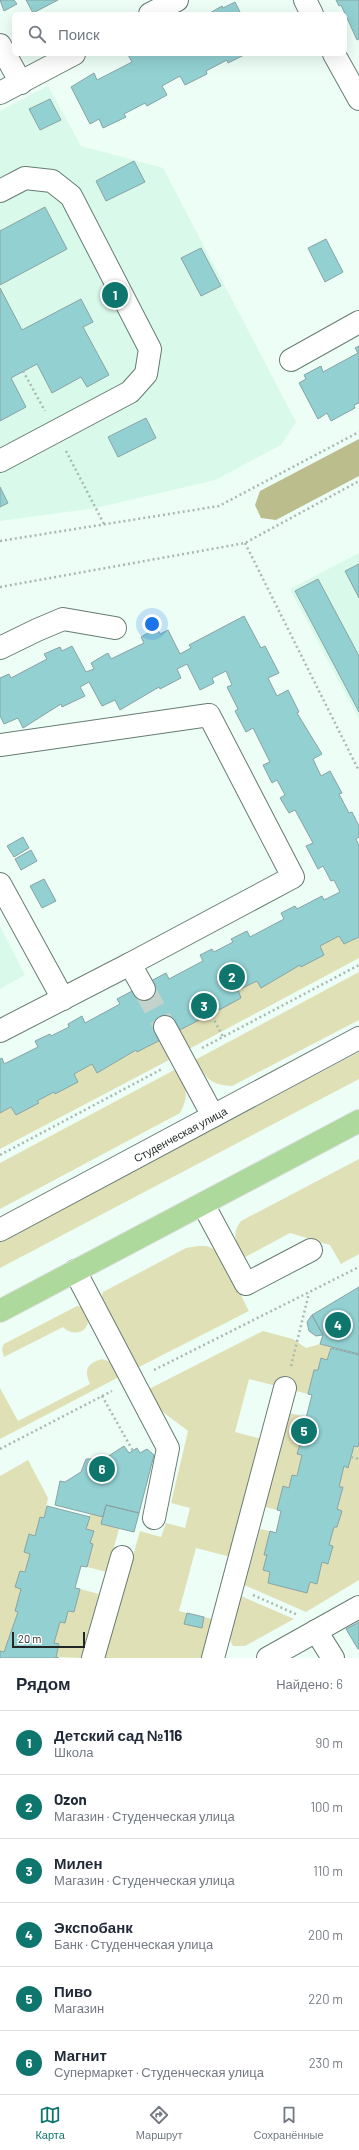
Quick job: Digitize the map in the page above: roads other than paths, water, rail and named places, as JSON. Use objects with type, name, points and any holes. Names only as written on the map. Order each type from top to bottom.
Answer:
[{"type":"main road","points":[[0,1311],[359,1121]]},
{"type":"street","points":[[154,12],[176,0]]},
{"type":"street","points":[[305,0],[311,12]]},
{"type":"street","points":[[0,45],[21,82]]},
{"type":"street","points":[[0,93],[70,56]]},
{"type":"street","points":[[335,56],[359,99]]},
{"type":"street","points":[[0,191],[25,178],[52,181],[71,196],[150,348],[146,374],[130,392],[0,461]]},
{"type":"street","points":[[291,360],[359,322]]},
{"type":"street","points":[[0,648],[36,630],[63,619],[115,628]]},
{"type":"street","points":[[0,745],[209,715],[293,876],[130,964],[0,1031]]},
{"type":"street","points":[[0,884],[63,998]]},
{"type":"street","points":[[130,964],[144,989]]},
{"type":"street","points":[[165,1027],[213,1116]]},
{"type":"street","name":"Студенческая улица","points":[[0,1230],[359,1038]]},
{"type":"street","points":[[203,1204],[246,1284],[310,1250]]},
{"type":"street","points":[[75,1271],[168,1448],[154,1518]]},
{"type":"street","points":[[213,1658],[285,1388]]},
{"type":"street","points":[[92,1658],[122,1557]]},
{"type":"street","points":[[268,1658],[310,1624],[359,1607]]},
{"type":"street","points":[[310,1624],[332,1658]]},
{"type":"tunnel","points":[[144,989],[165,1027]]},
{"type":"place","name":"Детский сад №116","points":[[115,295]]},
{"type":"place","name":"Ozon","points":[[232,977]]},
{"type":"place","name":"Милен","points":[[204,1006]]},
{"type":"place","name":"Экспобанк","points":[[338,1325]]},
{"type":"place","name":"Пиво","points":[[304,1431]]},
{"type":"place","name":"Магнит","points":[[102,1469]]}]
